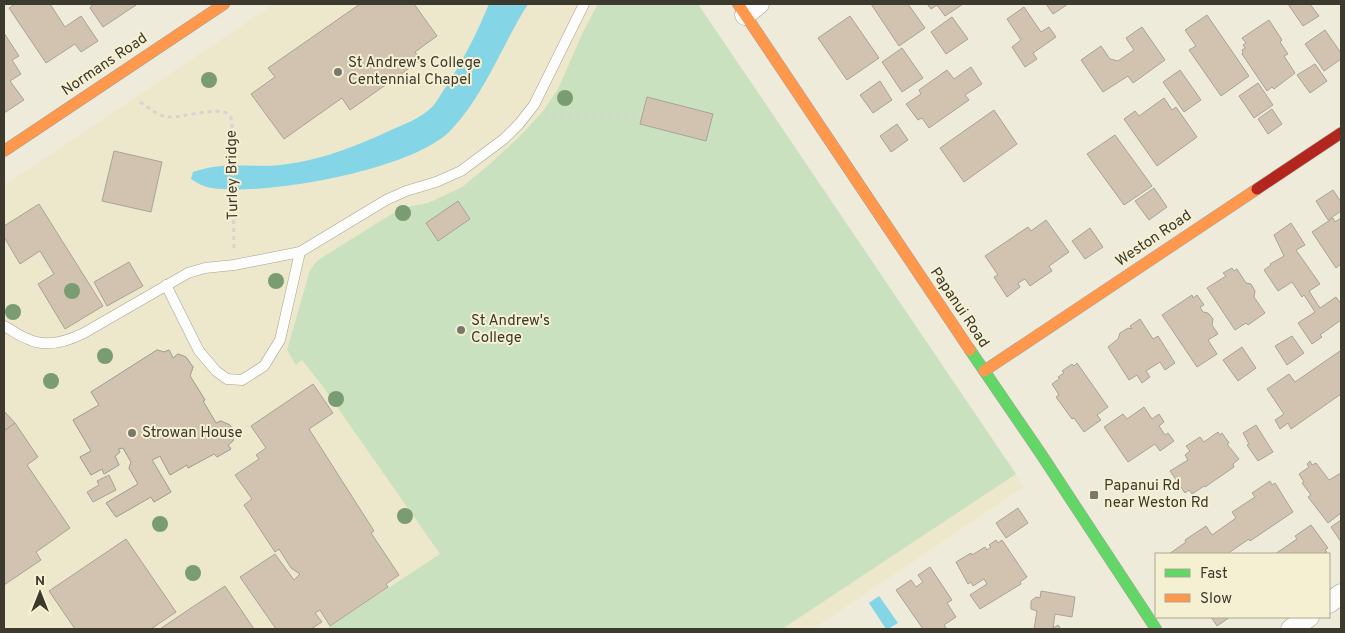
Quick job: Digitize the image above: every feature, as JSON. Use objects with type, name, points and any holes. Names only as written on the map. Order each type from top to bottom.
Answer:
[{"type":"main road","name":"Normans Road","points":[[4,151],[224,4]]},
{"type":"main road","name":"Papanui Road","points":[[747,7],[984,372],[1041,454],[1156,629]]},
{"type":"main road","name":"Weston Road","points":[[984,372],[1341,132]]},
{"type":"street","points":[[1330,602],[1341,594]]},
{"type":"street","points":[[1291,629],[1308,618]]},
{"type":"lane","points":[[4,326],[29,340],[49,343],[68,341],[188,273],[204,268],[234,265],[300,252],[386,200],[461,171],[504,139],[534,105],[584,4]]},
{"type":"lane","points":[[166,285],[199,351],[216,371],[227,379],[242,380],[264,366],[280,340],[300,252]]},
{"type":"path","name":"Turley Bridge","points":[[140,102],[156,113],[166,117],[180,117],[221,111],[228,114],[232,121],[234,228]]},
{"type":"path","points":[[527,114],[541,117],[638,117]]},
{"type":"shaded area","name":"St Andrew's College","points":[[274,4],[698,4],[1024,487],[813,629],[4,629],[4,185]]},
{"type":"green space","points":[[598,4],[698,4],[1016,474],[782,629],[326,629],[440,554],[321,384],[302,360],[296,365],[287,350],[310,270],[318,260],[395,212],[428,203],[462,187],[490,164],[543,111],[558,89],[583,32]]},
{"type":"water","points":[[489,4],[528,4],[474,101],[451,130],[432,144],[405,157],[373,168],[301,184],[236,189],[209,187],[191,179],[193,172],[215,167],[280,165],[322,157],[363,142],[417,118],[434,105],[452,78],[480,26]]},
{"type":"water","points":[[879,596],[898,623],[888,629],[886,629],[869,603]]},
{"type":"building","points":[[15,4],[50,4],[65,27],[81,16],[98,41],[81,52],[75,44],[46,63],[9,8]]},
{"type":"building","points":[[93,4],[136,5],[103,27],[90,8]]},
{"type":"building","name":"St Andrew’s College Centennial Chapel","points":[[360,4],[414,4],[437,36],[415,52],[421,60],[350,110],[342,98],[284,139],[251,94],[275,77],[268,68]]},
{"type":"building","points":[[871,4],[908,4],[925,28],[899,46]]},
{"type":"building","points":[[927,4],[963,4],[945,16],[937,5],[931,9]]},
{"type":"building","points":[[1046,4],[1068,4],[1053,14]]},
{"type":"building","points":[[1288,4],[1310,4],[1319,16],[1303,26]]},
{"type":"building","points":[[1024,7],[1041,32],[1049,27],[1056,37],[1033,53],[1037,59],[1025,67],[1012,47],[1021,40],[1007,19]]},
{"type":"building","points":[[1207,15],[1249,76],[1221,96],[1189,50],[1196,46],[1185,30]]},
{"type":"building","points":[[850,16],[879,58],[847,80],[818,38]]},
{"type":"building","points":[[952,17],[968,39],[946,54],[931,32]]},
{"type":"building","points":[[1269,20],[1282,40],[1280,42],[1288,54],[1284,56],[1295,73],[1274,89],[1272,87],[1267,91],[1242,54],[1242,50],[1245,48],[1243,45],[1246,43],[1242,38]]},
{"type":"building","points":[[1142,27],[1165,60],[1133,83],[1128,76],[1103,92],[1081,60],[1101,46],[1110,59],[1118,61],[1134,50],[1126,38]]},
{"type":"building","points":[[1325,30],[1341,53],[1341,59],[1324,71],[1305,44]]},
{"type":"building","points":[[4,33],[19,56],[12,60],[21,74],[10,81],[24,100],[4,113]]},
{"type":"building","points":[[902,48],[923,78],[902,92],[882,62]]},
{"type":"building","points":[[1315,64],[1327,81],[1310,93],[1297,75]]},
{"type":"building","points":[[971,67],[982,84],[965,95],[969,100],[929,128],[922,118],[918,120],[906,104],[921,94],[919,90],[947,70],[954,79]]},
{"type":"building","points":[[1180,70],[1201,100],[1184,112],[1163,82]]},
{"type":"building","points":[[880,81],[892,100],[873,113],[860,95]]},
{"type":"building","points":[[1258,83],[1273,105],[1254,118],[1239,96]]},
{"type":"building","points":[[647,97],[713,114],[706,141],[640,124]]},
{"type":"building","points":[[1164,98],[1172,110],[1176,107],[1197,137],[1157,166],[1124,119],[1135,111],[1139,116]]},
{"type":"building","points":[[1272,109],[1282,124],[1268,134],[1258,119]]},
{"type":"building","points":[[994,110],[1017,144],[964,182],[940,148]]},
{"type":"building","points":[[897,124],[908,140],[891,152],[880,136]]},
{"type":"building","points":[[1115,135],[1152,186],[1124,205],[1087,154]]},
{"type":"building","points":[[114,151],[162,162],[151,212],[102,201]]},
{"type":"building","points":[[1154,188],[1167,207],[1149,220],[1135,201]]},
{"type":"building","points":[[1333,190],[1341,202],[1341,211],[1328,220],[1316,201]]},
{"type":"building","points":[[458,201],[470,219],[438,241],[426,223]]},
{"type":"building","points":[[39,204],[103,306],[65,329],[38,284],[54,274],[40,251],[20,264],[4,237],[4,226]]},
{"type":"building","points":[[1333,218],[1335,222],[1341,218],[1341,264],[1336,268],[1312,232]]},
{"type":"building","points":[[1046,220],[1069,252],[1049,266],[1052,271],[1030,286],[1025,279],[1018,283],[1020,287],[1007,297],[994,277],[998,275],[985,256],[1028,227],[1031,231]]},
{"type":"building","points":[[1291,223],[1305,245],[1296,250],[1320,284],[1309,291],[1320,308],[1336,297],[1341,304],[1341,320],[1320,335],[1322,337],[1312,344],[1298,323],[1315,312],[1304,295],[1302,297],[1292,282],[1278,291],[1264,270],[1284,256],[1274,235]]},
{"type":"building","points":[[1090,228],[1103,247],[1085,259],[1072,241]]},
{"type":"building","points":[[129,262],[143,286],[107,306],[94,282]]},
{"type":"building","points":[[1232,268],[1234,271],[1237,269],[1246,283],[1251,284],[1255,291],[1254,297],[1265,313],[1248,325],[1246,323],[1235,330],[1207,288],[1226,276],[1223,273]]},
{"type":"building","points":[[1192,295],[1193,298],[1197,295],[1204,305],[1200,307],[1203,312],[1208,313],[1213,319],[1212,325],[1218,334],[1208,340],[1217,354],[1197,367],[1162,315]]},
{"type":"building","points":[[1140,319],[1153,339],[1158,336],[1175,363],[1165,370],[1160,362],[1146,371],[1150,377],[1142,383],[1137,375],[1129,380],[1108,347],[1118,339],[1120,333],[1128,328],[1132,329],[1130,326]]},
{"type":"building","points":[[1292,336],[1304,353],[1287,365],[1275,346]]},
{"type":"building","points":[[1242,347],[1256,368],[1238,381],[1223,360]]},
{"type":"building","name":"Strowan House","points":[[157,350],[164,352],[169,350],[173,358],[178,354],[186,357],[193,367],[190,376],[205,400],[203,401],[216,423],[221,421],[230,425],[234,432],[233,441],[228,445],[231,449],[217,457],[214,454],[188,468],[187,465],[170,475],[160,456],[152,460],[171,492],[154,502],[151,497],[116,517],[106,503],[138,484],[129,468],[131,462],[123,448],[118,449],[120,452],[115,456],[119,465],[104,474],[102,469],[91,475],[80,457],[91,451],[73,420],[99,405],[91,392]],"holes":[[[186,431],[189,436],[157,452],[153,445],[172,434],[174,438]]]},
{"type":"building","name":"Strowan House","points":[[157,350],[164,352],[169,350],[173,358],[178,354],[186,357],[193,367],[190,376],[205,400],[203,401],[216,423],[221,421],[230,425],[234,432],[233,441],[228,445],[231,449],[217,457],[214,454],[188,468],[187,465],[170,475],[160,456],[152,460],[171,492],[154,502],[151,497],[116,517],[106,503],[138,484],[129,468],[131,462],[123,448],[118,449],[120,452],[115,456],[119,465],[104,474],[102,469],[91,475],[80,457],[91,451],[73,420],[99,405],[91,392]]},
{"type":"building","points":[[1340,351],[1341,394],[1291,429],[1288,423],[1280,429],[1275,420],[1284,414],[1267,389],[1289,374],[1295,382]]},
{"type":"building","points":[[1077,363],[1108,407],[1097,415],[1101,420],[1084,432],[1056,397],[1059,395],[1052,384],[1064,373],[1062,371]]},
{"type":"building","points":[[313,384],[333,413],[309,429],[374,531],[371,533],[399,575],[386,584],[388,587],[330,626],[320,610],[315,613],[322,622],[311,629],[276,629],[240,577],[275,554],[294,580],[300,574],[291,568],[279,549],[275,552],[244,505],[252,499],[235,475],[259,459],[256,455],[266,448],[251,426]]},
{"type":"building","points":[[1144,407],[1152,419],[1159,414],[1164,422],[1159,426],[1165,435],[1168,433],[1174,441],[1160,451],[1155,444],[1128,462],[1104,427],[1123,414],[1127,419]]},
{"type":"building","points":[[4,411],[15,423],[4,431]]},
{"type":"building","points":[[15,423],[38,457],[27,465],[70,528],[36,552],[41,560],[4,585],[4,431]]},
{"type":"building","points":[[1256,425],[1273,452],[1258,461],[1247,445],[1249,444],[1243,433]]},
{"type":"building","points":[[1218,432],[1220,435],[1222,433],[1229,443],[1227,444],[1239,459],[1233,464],[1234,467],[1205,487],[1192,494],[1189,490],[1185,493],[1170,471],[1188,460],[1185,455],[1190,451],[1186,446],[1200,437],[1204,442]]},
{"type":"building","points":[[1310,461],[1312,465],[1316,463],[1329,480],[1341,473],[1341,513],[1328,523],[1308,497],[1311,495],[1302,483],[1304,482],[1299,474],[1309,467],[1307,464]]},
{"type":"building","points":[[109,475],[116,490],[93,502],[87,492],[99,485],[97,481]]},
{"type":"building","points":[[1270,481],[1272,485],[1275,483],[1293,512],[1228,553],[1170,553],[1186,542],[1185,540],[1206,526],[1212,535],[1236,518],[1232,512],[1255,497],[1252,493]]},
{"type":"building","points":[[1018,508],[1028,523],[1006,538],[996,523]]},
{"type":"building","points":[[1341,520],[1341,542],[1331,527]]},
{"type":"building","points":[[1311,525],[1328,548],[1325,550],[1327,552],[1276,553],[1297,539],[1295,536]]},
{"type":"building","points":[[126,539],[176,612],[151,629],[75,629],[49,591]]},
{"type":"building","points":[[996,540],[998,543],[1002,540],[1027,577],[1020,582],[1021,584],[980,609],[970,595],[987,584],[984,579],[973,586],[971,582],[968,584],[956,562],[985,547],[987,550],[991,547],[989,545]]},
{"type":"building","points":[[930,567],[952,600],[947,603],[956,617],[944,625],[947,629],[923,629],[896,590],[911,580],[916,587],[923,582],[918,575]]},
{"type":"building","points":[[225,586],[254,629],[160,629],[194,606]]},
{"type":"building","points":[[1041,591],[1075,597],[1072,617],[1055,614],[1053,628],[1058,625],[1061,629],[1034,629],[1037,611],[1031,609],[1031,601],[1036,597],[1040,598]]},
{"type":"building","points":[[1212,618],[1229,618],[1217,626]]},
{"type":"traffic: fast","points":[[970,350],[1156,629]]},
{"type":"traffic: slow","points":[[4,151],[224,4]]},
{"type":"traffic: slow","points":[[738,4],[970,350]]},
{"type":"traffic: slow","points":[[984,371],[1257,189]]},
{"type":"traffic: jam","points":[[1257,189],[1341,133]]},
{"type":"place","name":"St Andrew’s College Centennial Chapel","points":[[338,72]]},
{"type":"place","name":"St Andrew's College","points":[[461,330]]},
{"type":"place","name":"Strowan House","points":[[132,433]]},
{"type":"place","name":"Papanui Rd near Weston Rd","points":[[1094,495]]}]
